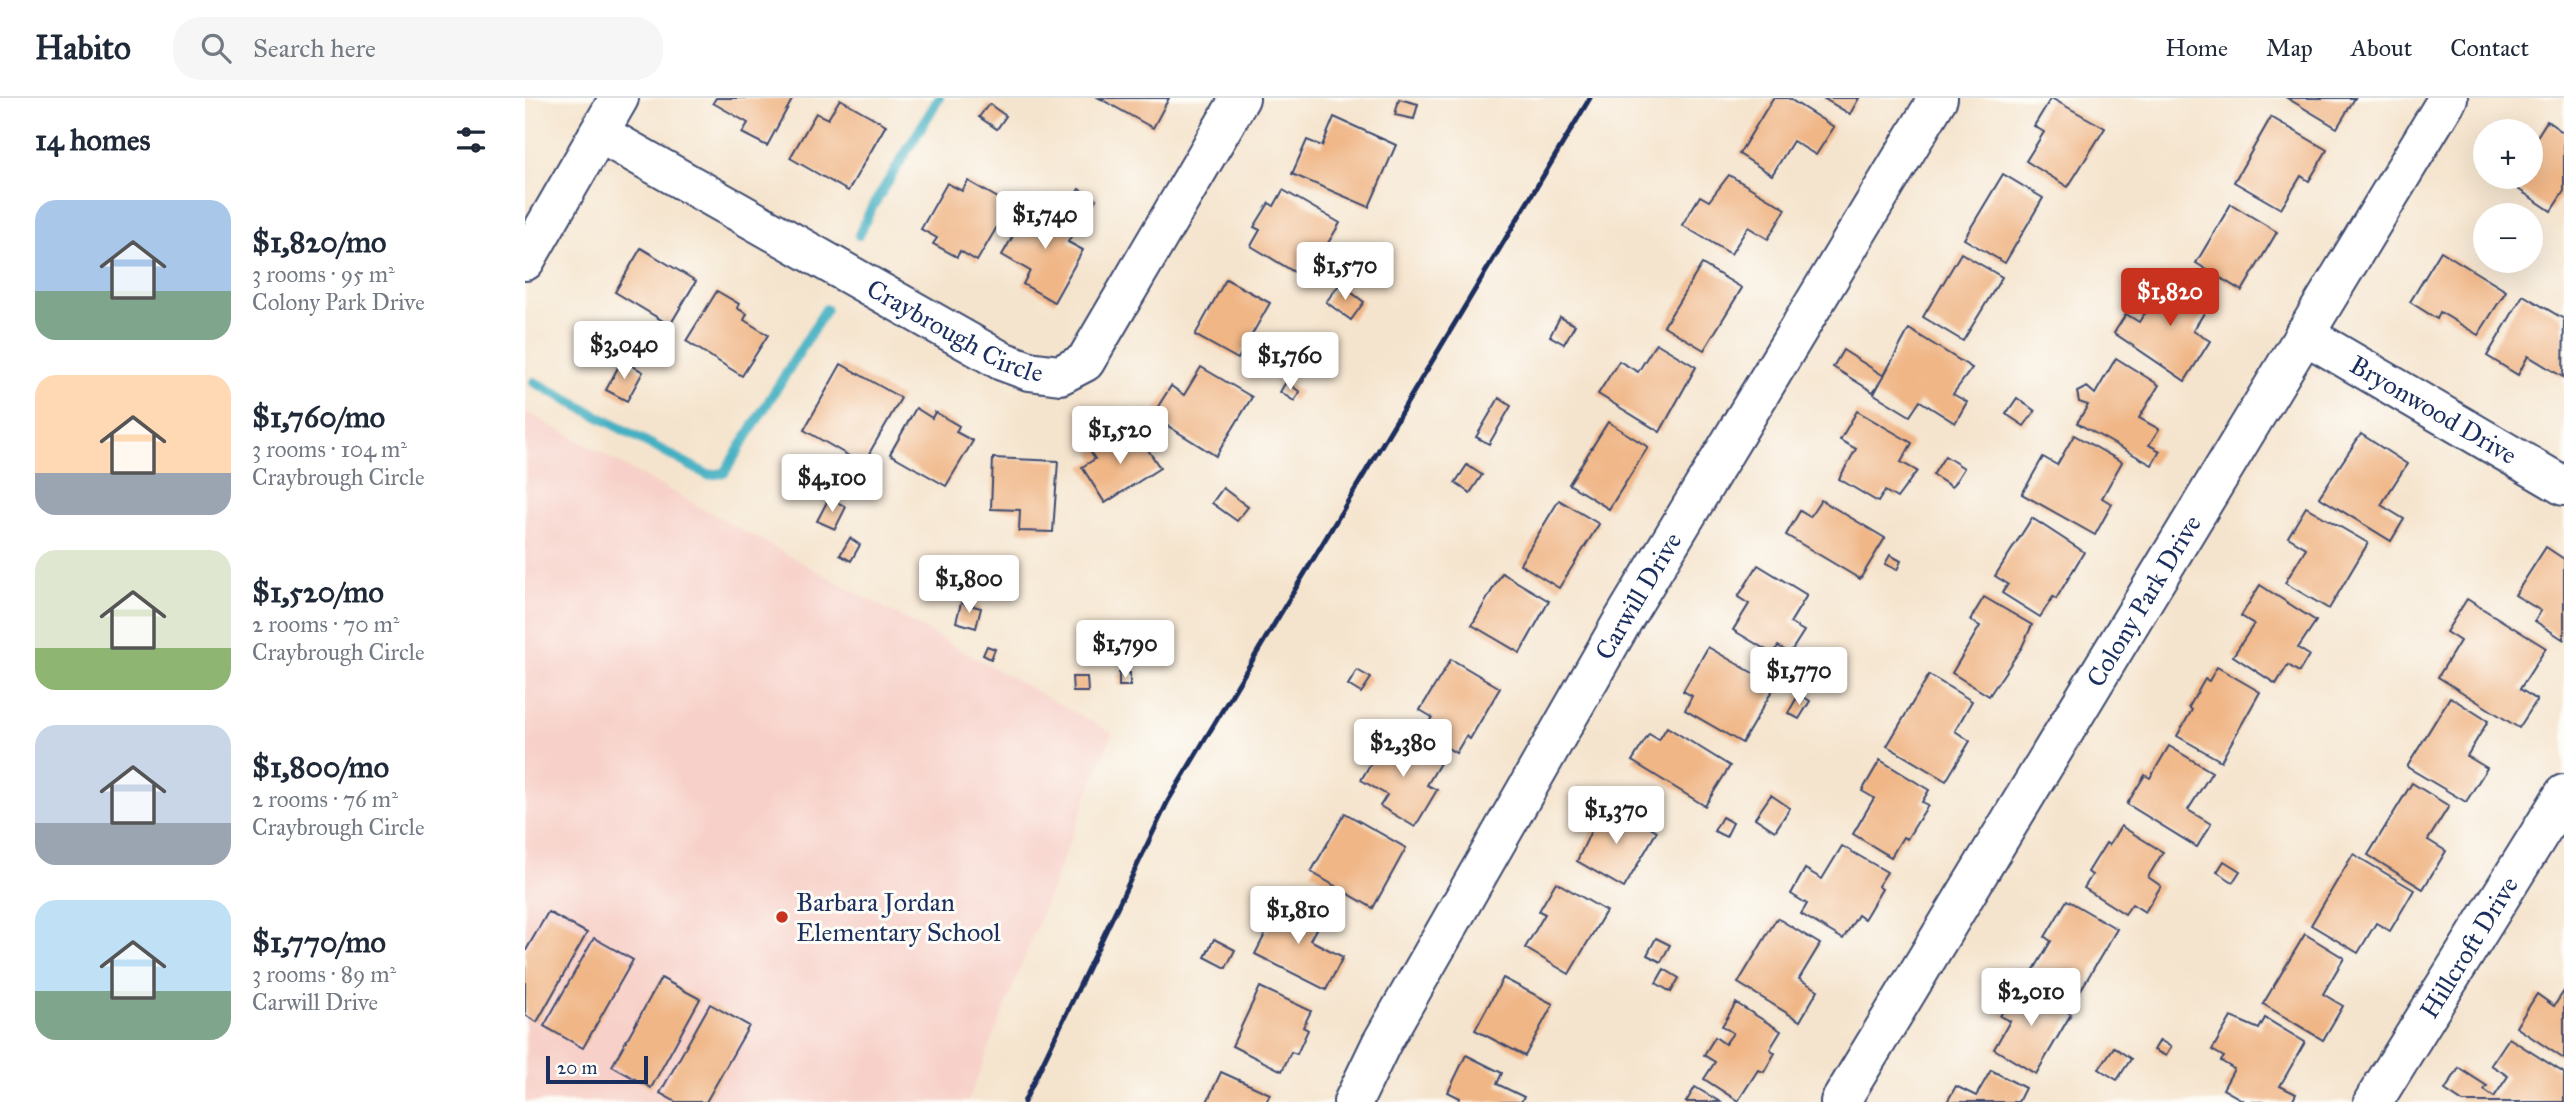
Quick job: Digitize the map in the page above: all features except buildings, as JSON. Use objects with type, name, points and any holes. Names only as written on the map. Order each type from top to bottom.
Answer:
[{"type":"street","points":[[525,261],[618,98]]},
{"type":"street","name":"Craybrough Circle","points":[[599,133],[1002,361],[1029,371],[1060,375],[1085,362],[1240,98]]},
{"type":"street","name":"Carwill Drive","points":[[1353,1102],[1381,1044],[1622,622],[1938,98]]},
{"type":"street","name":"Colony Park Drive","points":[[1840,1102],[2448,98]]},
{"type":"street","name":"Bryonwood Drive","points":[[2304,334],[2564,486]]},
{"type":"street","name":"Hillcroft Drive","points":[[2373,1102],[2564,794]]},
{"type":"shaded area","name":"Barbara Jordan Elementary School","points":[[525,411],[1112,733],[968,1102],[525,1102]]},
{"type":"waterway","points":[[859,235],[870,211],[939,98]]},
{"type":"waterway","points":[[534,382],[708,475],[724,473],[826,309]]},
{"type":"railway","points":[[1024,1102],[1168,801],[1590,98]]},
{"type":"place","name":"Barbara Jordan Elementary School","points":[[782,917]]}]
